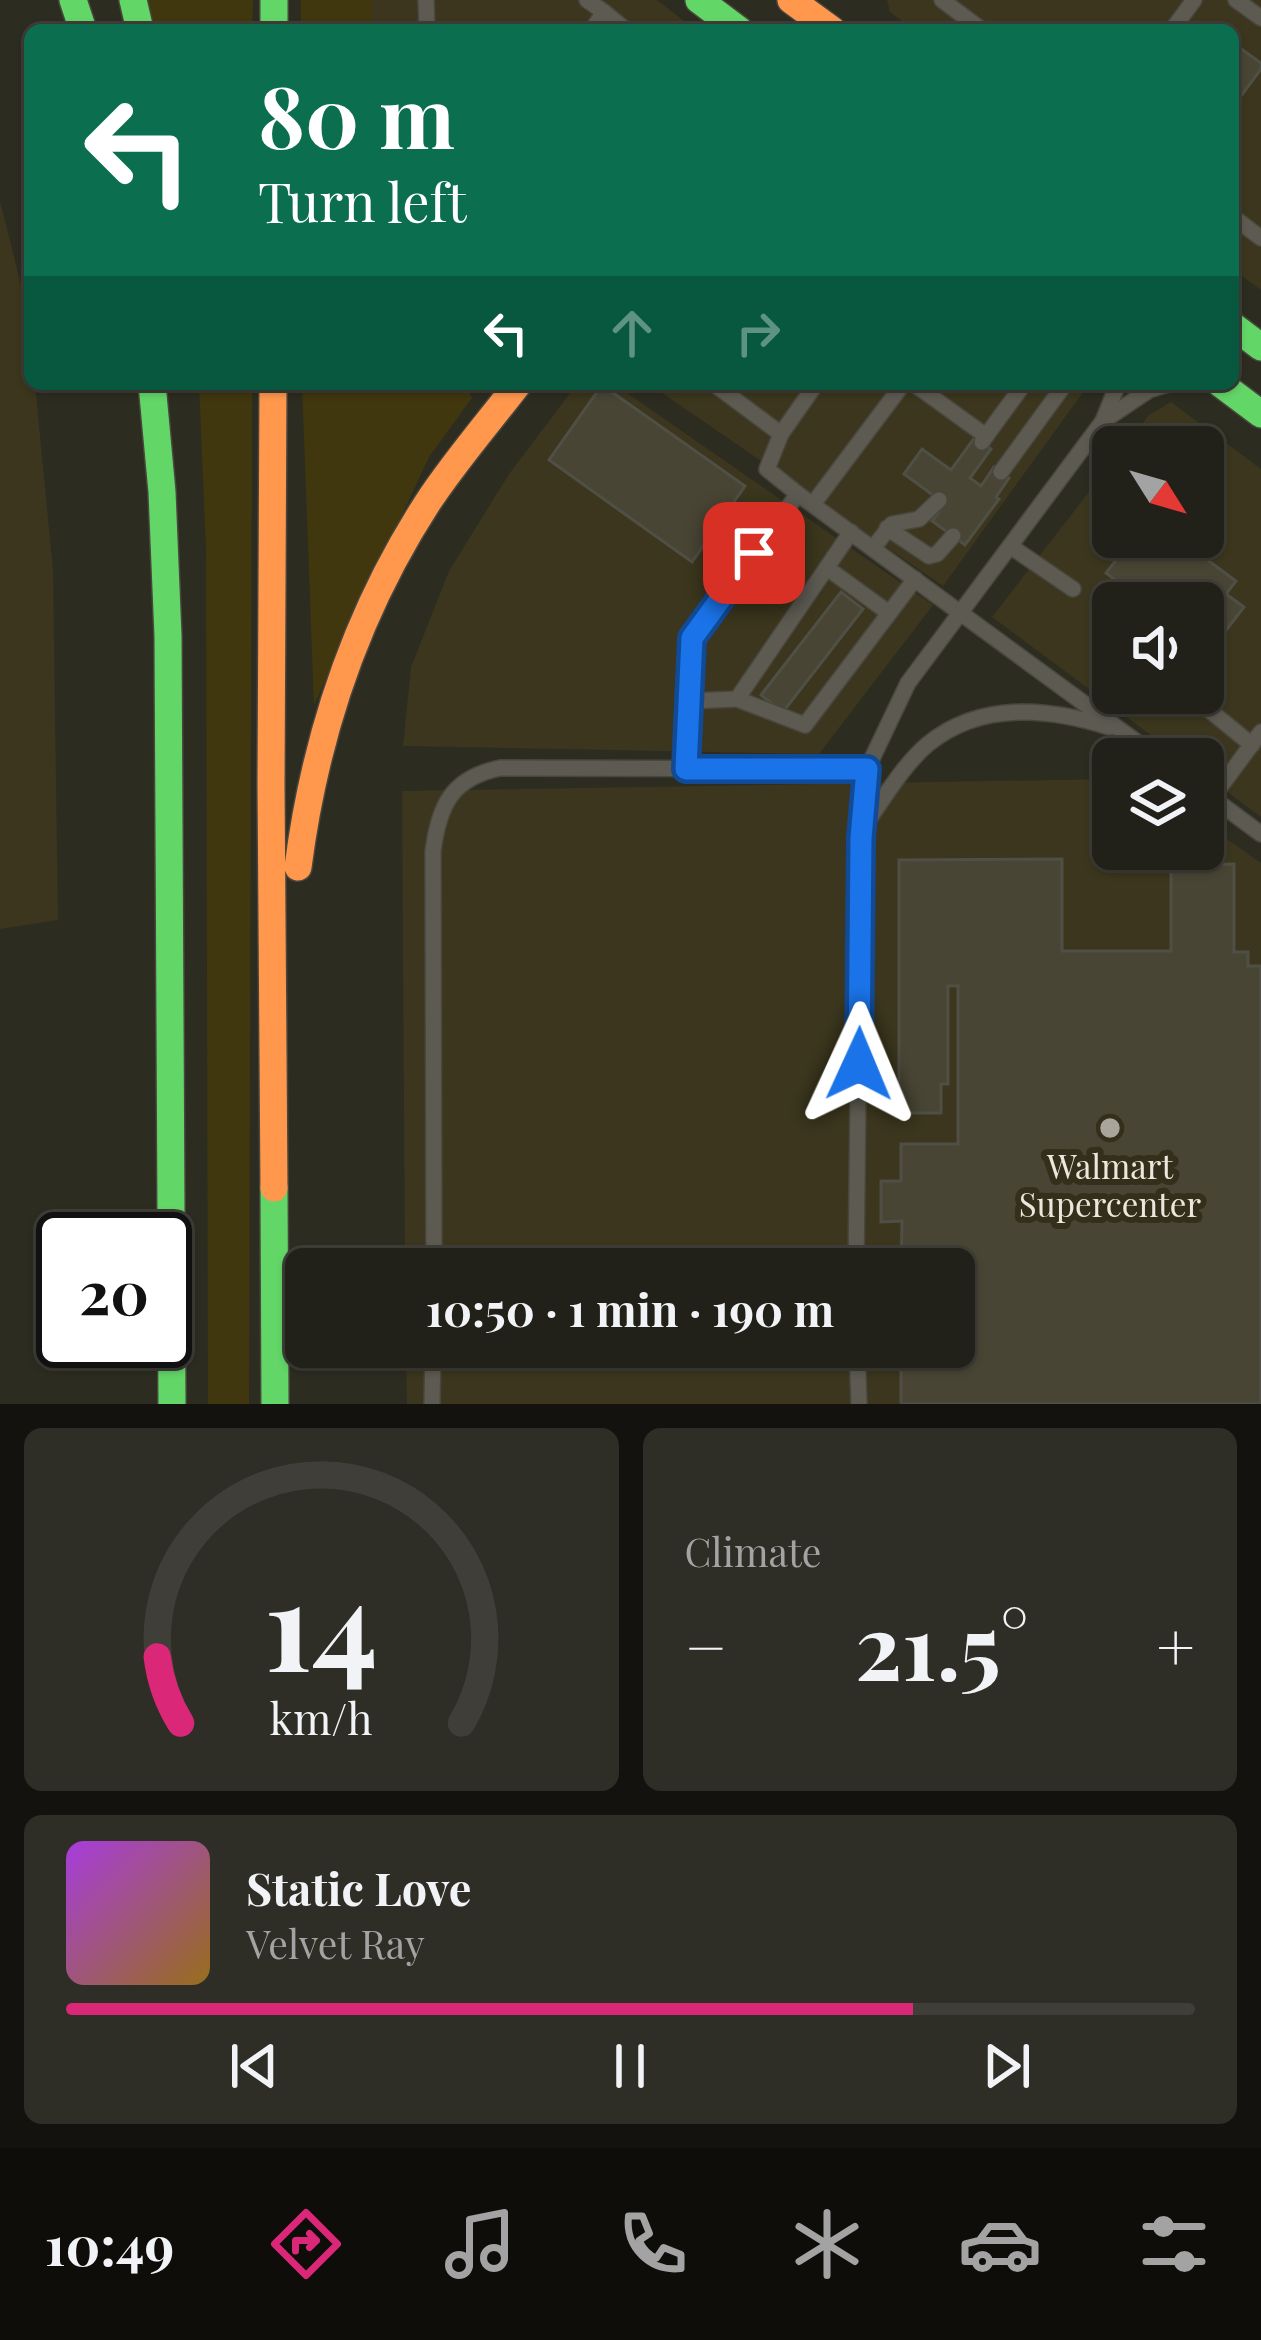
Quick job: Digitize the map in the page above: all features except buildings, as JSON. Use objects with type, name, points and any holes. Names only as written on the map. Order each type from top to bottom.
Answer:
[{"type":"highway","points":[[699,0],[732,24]]},
{"type":"highway","points":[[791,0],[824,24]]},
{"type":"highway","points":[[152,390],[163,516],[168,678],[172,1404]]},
{"type":"highway","points":[[273,390],[275,1404]]},
{"type":"highway","points":[[273,962],[297,878],[322,742],[357,639],[388,570],[425,506],[513,390]]},
{"type":"highway","points":[[1229,390],[1261,414]]},
{"type":"highway","points":[[168,678],[189,600],[189,496]]},
{"type":"lane","points":[[587,0],[619,24]]},
{"type":"lane","points":[[942,0],[974,24]]},
{"type":"lane","points":[[1236,0],[1261,18]]},
{"type":"lane","points":[[596,24],[604,12]]},
{"type":"lane","points":[[723,390],[781,434]]},
{"type":"lane","points":[[812,390],[781,434],[767,469],[1131,738]]},
{"type":"lane","points":[[813,504],[898,390]]},
{"type":"lane","points":[[922,390],[984,439],[1020,390]]},
{"type":"lane","points":[[1001,472],[1061,390]]},
{"type":"lane","points":[[856,1248],[862,829],[867,769],[908,683],[1103,421],[1116,390]]},
{"type":"lane","points":[[1103,421],[1149,390]]},
{"type":"lane","points":[[686,769],[692,638],[798,494]]},
{"type":"lane","points":[[873,548],[887,528],[919,519],[939,500]]},
{"type":"lane","points":[[887,528],[929,556],[937,554],[952,536]]},
{"type":"lane","points":[[736,699],[851,532]]},
{"type":"lane","points":[[1010,546],[1072,589]]},
{"type":"lane","points":[[827,568],[889,613]]},
{"type":"lane","points":[[689,701],[736,699],[805,724],[915,579]]},
{"type":"lane","points":[[862,829],[928,744],[973,720],[1033,711],[1082,718],[1123,732]]},
{"type":"lane","points":[[1216,714],[1256,738],[1224,775]]},
{"type":"lane","points":[[434,1248],[433,851],[443,808],[460,785],[500,768],[867,769]]},
{"type":"lane","points":[[1224,806],[1261,834]]},
{"type":"lane","points":[[432,1404],[433,1368]]},
{"type":"lane","points":[[858,1368],[859,1404]]},
{"type":"shaded area","points":[[141,0],[253,0],[252,24],[147,24]]},
{"type":"shaded area","points":[[301,0],[372,0],[372,24],[301,24]]},
{"type":"shaded area","points":[[372,0],[657,0],[688,24],[372,24]]},
{"type":"shaded area","points":[[887,0],[1261,0],[1261,290],[1239,274],[1239,24],[906,24],[890,12]]},
{"type":"shaded area","points":[[0,201],[24,297],[24,390],[36,390],[53,570],[58,920],[0,929]]},
{"type":"shaded area","points":[[199,390],[252,390],[249,1404],[208,1404],[206,548]]},
{"type":"shaded area","points":[[302,390],[467,390],[472,398],[429,457],[314,705]]},
{"type":"shaded area","points":[[572,390],[623,390],[933,605],[819,754],[403,746],[411,667],[449,571],[509,474]]},
{"type":"shaded area","points":[[658,390],[1085,390],[943,586]]},
{"type":"shaded area","points":[[1171,402],[1203,426],[1140,426]]},
{"type":"shaded area","points":[[1224,441],[1261,469],[1261,817],[1224,790],[1224,738],[1155,738],[1122,714],[1224,714],[1224,582],[1092,582],[1092,691],[992,617],[1092,488],[1092,558],[1224,558]]},
{"type":"shaded area","points":[[1092,779],[1092,870],[1224,870],[1224,837],[1261,863],[1261,1404],[407,1404],[406,1368],[975,1368],[975,1248],[405,1248],[402,791]]},
{"type":"traffic: fast","points":[[73,0],[81,24]]},
{"type":"traffic: fast","points":[[133,0],[139,24]]},
{"type":"traffic: fast","points":[[274,0],[274,24]]},
{"type":"traffic: fast","points":[[699,0],[731,24]]},
{"type":"traffic: fast","points":[[1239,330],[1261,347]]},
{"type":"traffic: fast","points":[[153,390],[168,636],[172,1404]]},
{"type":"traffic: fast","points":[[1229,390],[1261,414]]},
{"type":"traffic: fast","points":[[274,1188],[275,1404]]},
{"type":"traffic: slow","points":[[791,0],[824,24]]},
{"type":"traffic: slow","points":[[273,390],[274,1188]]},
{"type":"traffic: slow","points":[[298,867],[328,723],[380,587],[428,502],[513,390]]},
{"type":"place","name":"Walmart Supercenter","points":[[1110,1128]]},
{"type":"route","points":[[754,553],[692,638],[686,769],[867,769],[861,838],[859,1064]]}]
